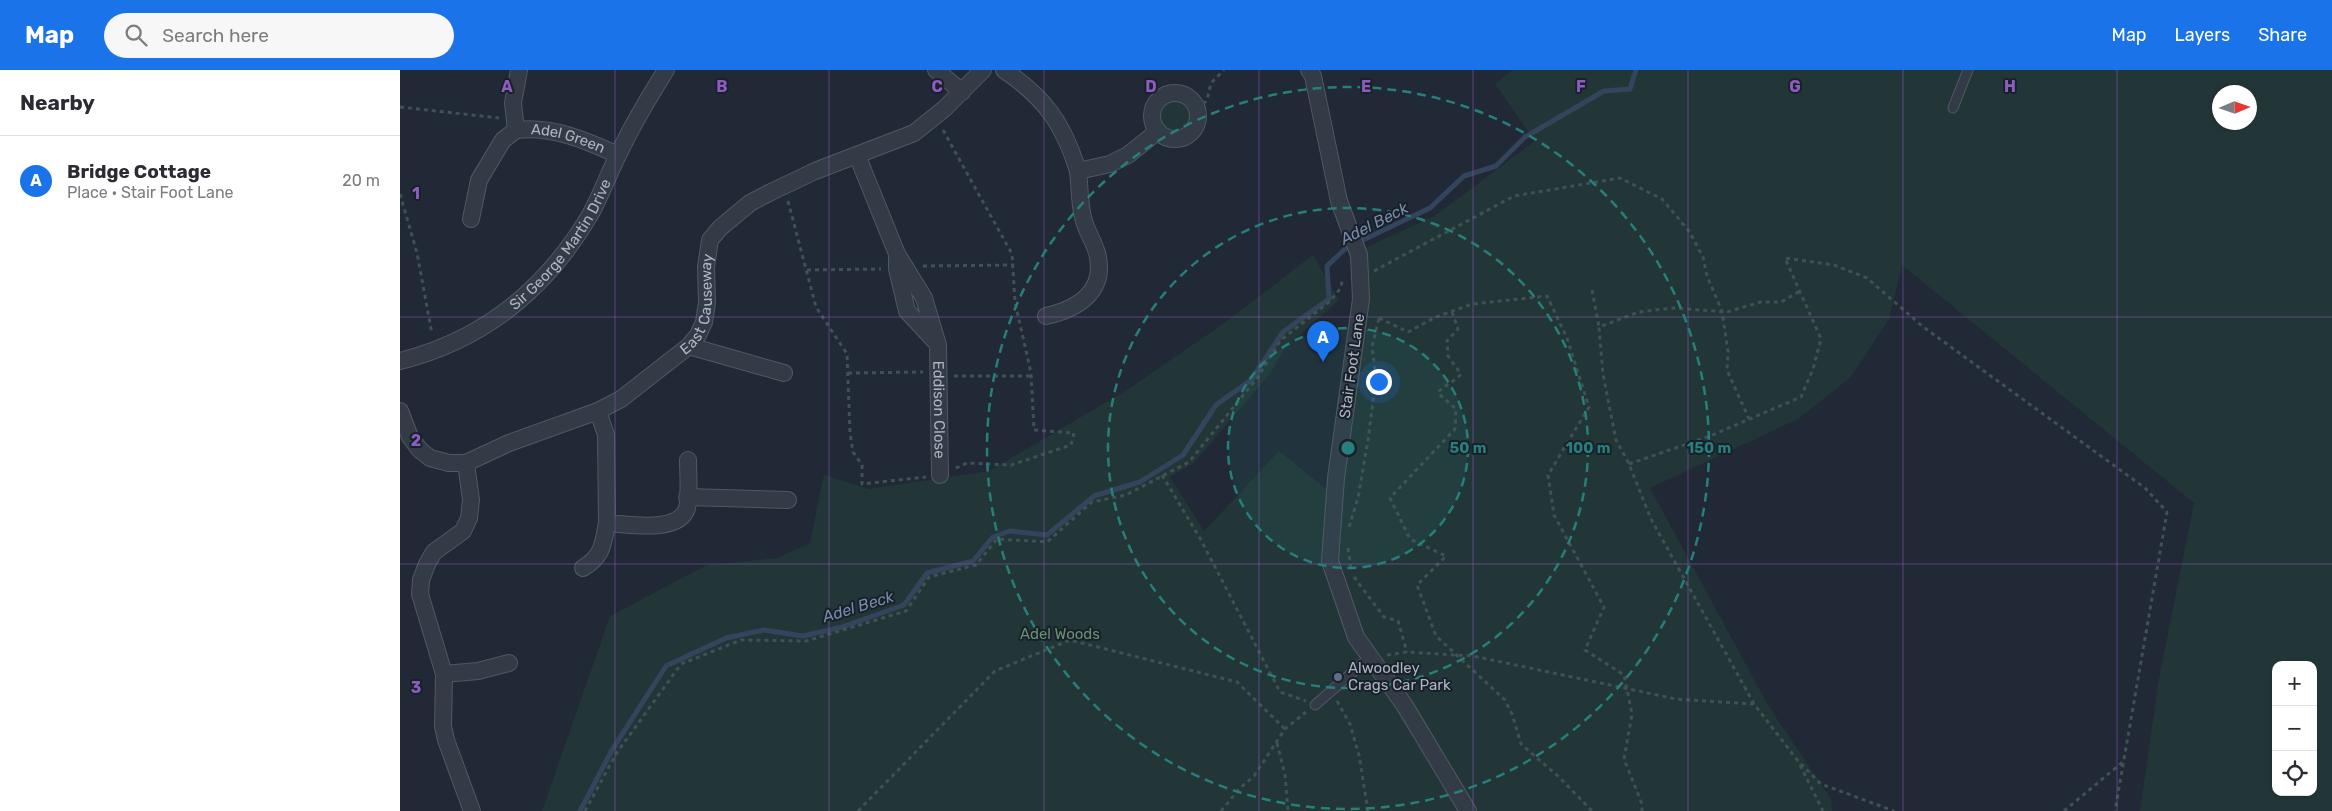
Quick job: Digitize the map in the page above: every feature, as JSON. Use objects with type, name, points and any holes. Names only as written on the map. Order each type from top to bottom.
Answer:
[{"type":"street","name":"Adel Green","points":[[519,70],[513,103],[515,125],[555,131],[579,138],[618,155]]},
{"type":"street","name":"Sir George Martin Drive","points":[[400,361],[435,351],[455,342],[491,322],[523,299],[573,241],[591,213],[638,115],[666,70]]},
{"type":"street","points":[[936,70],[962,92]]},
{"type":"street","name":"East Causeway","points":[[400,411],[410,437],[420,450],[430,458],[449,463],[466,463],[509,443],[598,411],[621,399],[689,346],[698,335],[704,322],[707,303],[706,267],[710,240],[720,228],[750,203],[784,186],[914,134],[962,92],[983,70]]},
{"type":"street","points":[[1004,70],[1038,96],[1053,115],[1064,134],[1078,171],[1083,218],[1097,254],[1097,277],[1090,294],[1081,302],[1063,312],[1046,316]]},
{"type":"street","name":"Stair Foot Lane","points":[[1309,70],[1313,76],[1339,201],[1360,263],[1361,299],[1336,478],[1330,562],[1356,637],[1369,658],[1405,706],[1468,811]]},
{"type":"street","points":[[1176,92],[1183,94],[1195,103],[1198,110],[1196,125],[1186,136],[1171,138],[1158,131],[1154,124],[1153,110],[1162,97],[1176,92]]},
{"type":"street","points":[[471,219],[479,180],[503,140],[515,125]]},
{"type":"street","points":[[1078,171],[1110,164],[1128,155],[1158,131]]},
{"type":"street","name":"Eddison Close","points":[[858,155],[899,263],[924,298],[938,345],[940,475]]},
{"type":"street","points":[[689,346],[784,373]]},
{"type":"street","points":[[584,568],[596,561],[602,548],[607,523],[606,435],[598,411]]},
{"type":"street","points":[[607,523],[667,525],[679,520],[687,508],[688,460]]},
{"type":"street","points":[[466,463],[471,500],[469,518],[463,531],[434,552],[421,580],[420,594],[444,674],[443,726],[456,771],[472,811]]},
{"type":"street","points":[[687,498],[788,500]]},
{"type":"street","points":[[444,674],[478,671],[509,664]]},
{"type":"lane","points":[[1953,108],[1968,70]]},
{"type":"lane","points":[[1315,705],[1369,658]]},
{"type":"path","points":[[1198,110],[1207,100],[1211,83],[1224,70]]},
{"type":"path","points":[[400,107],[515,125]]},
{"type":"path","points":[[784,186],[816,307],[847,354],[850,433],[853,452],[862,465],[862,484],[940,475],[967,463],[1011,465],[1071,445],[1074,434],[1034,430],[1031,376],[1016,302],[1012,254],[935,116]]},
{"type":"path","points":[[585,811],[616,754],[680,664],[741,640],[806,641],[906,611],[929,577],[976,566],[997,539],[1047,542],[1092,502],[1126,495],[1189,462],[1258,377],[1280,341],[1330,301],[1340,289],[1345,275],[1360,263],[1377,271],[1514,196],[1620,178],[1662,199],[1689,231],[1703,257],[1707,276],[1722,311],[1728,352],[1727,370],[1749,419]]},
{"type":"path","points":[[400,194],[403,210],[417,253],[435,351]]},
{"type":"path","points":[[1629,464],[1749,419],[1801,397],[1813,369],[1821,339],[1785,258],[1834,265],[1867,278],[1922,326],[2145,488],[2167,512],[2115,811]]},
{"type":"path","points":[[807,270],[899,263],[1014,265]]},
{"type":"path","points":[[1592,290],[1599,330],[1603,374],[1616,440],[1629,464],[1651,519],[1754,704],[1798,761],[1821,784],[1894,811]]},
{"type":"path","points":[[1599,330],[1599,327],[1639,312],[1673,308],[1722,311],[1760,302],[1781,302],[1800,291]]},
{"type":"path","points":[[1361,299],[1380,318],[1408,332],[1472,304],[1547,296],[1567,338],[1589,407],[1548,475],[1554,515],[1604,607],[1586,650],[1624,675],[1632,714],[1624,759],[1642,804],[1642,811]]},
{"type":"path","points":[[1452,312],[1458,329],[1448,341],[1448,356],[1461,374],[1454,383],[1442,386],[1438,393],[1456,409],[1455,429],[1390,498],[1410,539],[1446,556],[1417,584],[1436,636],[1505,700],[1512,714],[1521,744],[1592,811]]},
{"type":"path","points":[[1349,529],[1358,498],[1368,440],[1376,377],[1372,347],[1380,318]]},
{"type":"path","points":[[848,374],[1031,376]]},
{"type":"path","points":[[1162,475],[1201,540],[1280,692],[1315,705]]},
{"type":"path","points":[[1348,546],[1351,574],[1384,617],[1398,621],[1407,652]]},
{"type":"path","points":[[858,811],[996,671],[1070,640],[1237,682],[1285,729]]},
{"type":"path","points":[[1369,658],[1407,652],[1474,656],[1676,699],[1754,704]]},
{"type":"path","points":[[1332,692],[1350,724],[1359,754],[1368,811]]},
{"type":"path","points":[[1221,811],[1240,788],[1254,776],[1285,729],[1315,705]]},
{"type":"path","points":[[1277,742],[1285,774],[1288,811]]},
{"type":"path","points":[[1798,761],[1823,811]]},
{"type":"path","points":[[2064,811],[2124,761]]},
{"type":"green space","name":"Adel Woods","points":[[1512,70],[2332,70],[2332,811],[2140,811],[2158,684],[2194,503],[1902,265],[1889,319],[1851,377],[1798,419],[1650,488],[1769,707],[1831,799],[1832,811],[542,811],[610,616],[707,565],[778,558],[810,543],[824,475],[869,489],[989,471],[1127,390],[1223,324],[1313,255],[1339,300],[1286,347],[1269,375],[1194,463],[1170,477],[1204,531],[1279,451],[1339,499],[1365,248],[1436,215],[1535,141],[1495,84]]},
{"type":"green space","points":[[1175,101],[1181,102],[1189,110],[1189,122],[1181,130],[1175,131],[1169,130],[1161,122],[1160,116],[1161,110],[1169,102]]},
{"type":"waterway","name":"Adel Beck","points":[[580,811],[612,750],[666,666],[726,638],[764,630],[803,636],[842,627],[904,605],[927,573],[973,561],[993,537],[1010,531],[1047,535],[1094,496],[1140,482],[1183,455],[1216,405],[1251,380],[1283,332],[1329,299],[1327,266],[1346,248],[1430,208],[1464,176],[1496,166],[1525,137],[1604,91],[1630,89],[1636,70]]},
{"type":"place","name":"Bridge Cottage","points":[[1323,362]]},
{"type":"place","name":"Alwoodley Crags Car Park","points":[[1338,677]]}]
